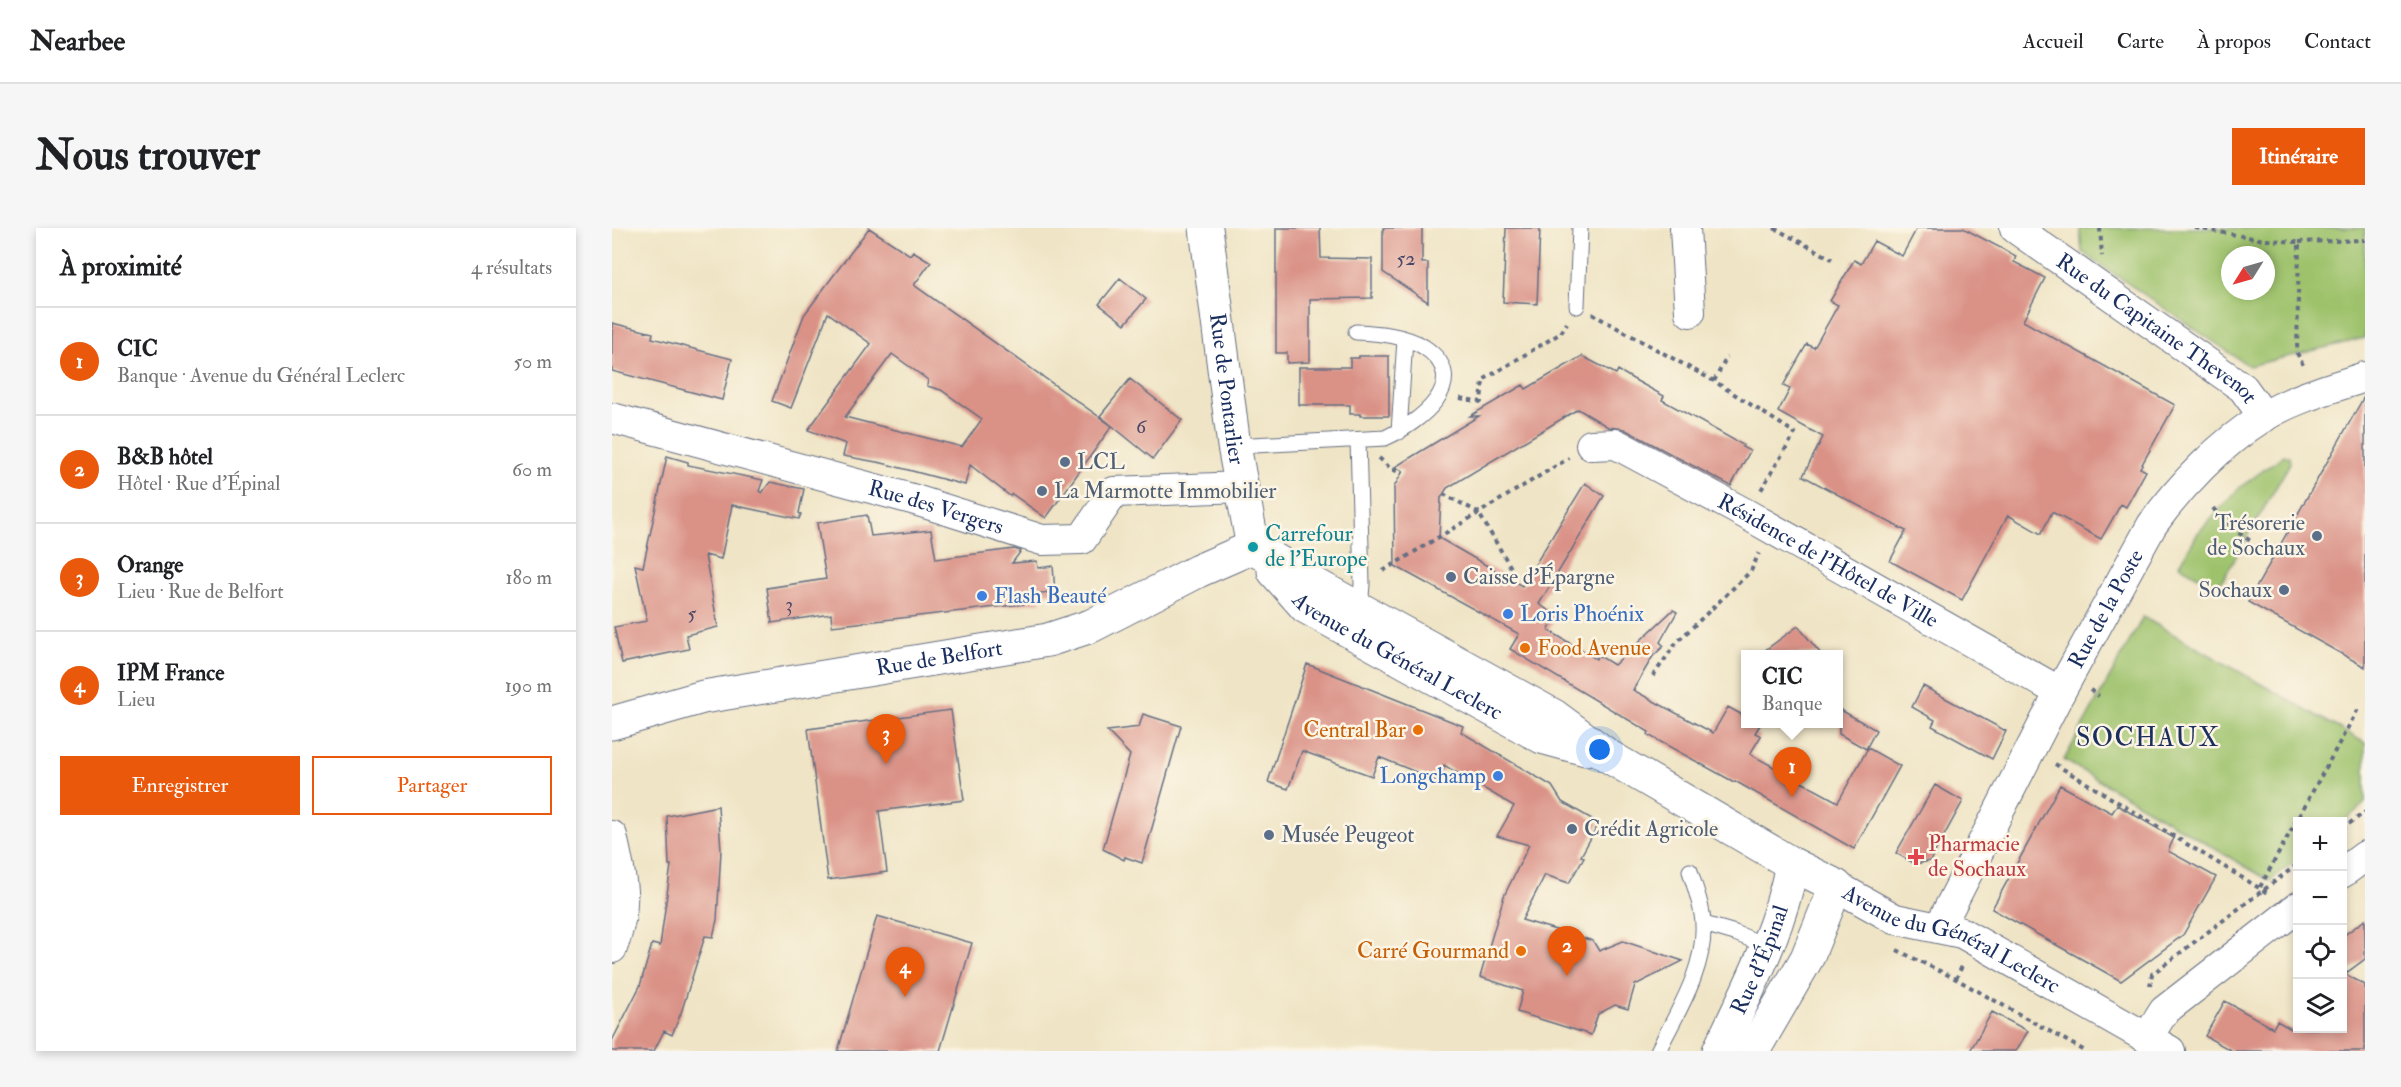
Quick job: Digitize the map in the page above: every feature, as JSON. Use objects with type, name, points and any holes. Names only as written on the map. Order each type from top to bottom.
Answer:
[{"type":"main road","name":"Rue de Pontarlier","points":[[1206,228],[1234,446],[1253,547]]},
{"type":"main road","name":"Avenue du Général Leclerc","points":[[1253,547],[1361,597],[1554,716],[1608,756],[1792,864],[1836,886]]},
{"type":"main road","name":"Avenue du Général Leclerc","points":[[1253,547],[1306,607],[1542,737],[1608,756]]},
{"type":"main road","name":"Rue de Belfort","points":[[612,723],[703,697],[1048,640],[1091,626],[1198,571],[1253,547]]},
{"type":"main road","name":"Rue d'Épinal","points":[[1719,1051],[1784,904],[1792,864]]},
{"type":"main road","name":"Rue d'Épinal","points":[[1753,1051],[1807,958],[1836,886]]},
{"type":"street","points":[[1685,228],[1689,312]]},
{"type":"street","name":"Rue du Capitaine Thevenot","points":[[2014,228],[2243,388],[2264,417]]},
{"type":"street","name":"Rue de la Poste","points":[[1939,927],[2060,692],[2152,525],[2167,505],[2201,468],[2234,438],[2264,417],[2315,393],[2365,377]]},
{"type":"street","name":"Rue des Vergers","points":[[612,418],[912,499],[1042,540],[1082,539],[1114,492],[1242,487]]},
{"type":"street","name":"Résidence de l'Hôtel de Ville","points":[[1591,445],[1616,444],[1759,521],[2060,692]]},
{"type":"street","points":[[612,836],[623,888],[621,922],[612,948]]},
{"type":"street","points":[[2346,871],[2365,856]]},
{"type":"street","name":"Avenue du Général Leclerc","points":[[1836,886],[1895,919],[1906,923],[1953,930],[1976,940],[2158,1044]]},
{"type":"street","points":[[2158,1044],[2164,1011],[2293,911]]},
{"type":"lane","points":[[1577,306],[1580,228]]},
{"type":"lane","points":[[1234,446],[1385,438],[1399,432],[1427,412],[1440,394],[1445,381],[1444,372],[1435,357],[1423,346],[1405,339],[1378,333],[1356,332]]},
{"type":"lane","points":[[1399,432],[1405,339]]},
{"type":"lane","points":[[1358,440],[1361,597]]},
{"type":"lane","points":[[1658,1051],[1695,974],[1701,956],[1704,924],[1690,871]]},
{"type":"lane","points":[[1704,924],[1767,946]]},
{"type":"path","points":[[1774,228],[1833,259]]},
{"type":"path","points":[[2195,228],[2265,240],[2299,242],[2365,240]]},
{"type":"path","points":[[2299,242],[2297,353],[2315,393]]},
{"type":"path","points":[[1440,394],[1481,402],[1483,380],[1561,333],[1577,306],[1714,381],[1795,433],[1759,521],[1751,571],[1677,642],[1653,676]]},
{"type":"path","points":[[1714,381],[1726,357]]},
{"type":"path","points":[[1361,597],[1478,512],[1591,445]]},
{"type":"path","points":[[1443,494],[1478,512],[1513,571]]},
{"type":"path","points":[[2213,508],[2226,524],[2252,542]]},
{"type":"path","points":[[2262,888],[2358,709]]},
{"type":"path","points":[[2031,750],[2262,888],[2293,911]]},
{"type":"path","points":[[2347,826],[2365,812]]},
{"type":"path","points":[[2164,1011],[2148,1000],[2152,974],[2262,888],[2293,867]]},
{"type":"path","points":[[1896,949],[1956,979],[2085,1051]]},
{"type":"path","points":[[1956,979],[1965,960]]},
{"type":"green space","points":[[2080,228],[2365,228],[2365,338],[2249,366],[2082,252]]},
{"type":"green space","points":[[2284,455],[2289,457],[2290,463],[2223,579],[2212,584],[2179,565],[2198,533],[2238,489]]},
{"type":"green space","points":[[2143,617],[2365,743],[2365,803],[2347,819],[2293,817],[2293,862],[2270,881],[2064,760]]},
{"type":"building","points":[[869,228],[910,255],[913,251],[931,262],[914,285],[1112,426],[1046,518],[1012,494],[1010,496],[970,465],[965,485],[882,463],[843,456],[846,444],[808,430],[871,344],[828,313],[791,408],[772,401],[804,315]],"holes":[[[892,354],[928,380],[927,386],[941,390],[982,419],[962,447],[845,417]]]},
{"type":"building","points":[[1276,228],[1320,228],[1321,258],[1372,259],[1372,298],[1310,299],[1310,362],[1287,363],[1287,353],[1276,353]]},
{"type":"building","points":[[1383,228],[1422,228],[1422,263],[1428,263],[1428,302],[1383,272]]},
{"type":"building","points":[[1506,228],[1540,228],[1537,304],[1503,302]]},
{"type":"building","points":[[1917,228],[1963,228],[2016,256],[2014,262],[2045,278],[2023,321],[2175,405],[2140,468],[2146,471],[2126,507],[2121,504],[2101,539],[2052,512],[2041,534],[2008,515],[1962,600],[1890,561],[1906,531],[1803,476],[1823,437],[1778,412],[1790,389],[1783,386],[1807,344],[1814,348],[1838,305],[1830,301],[1854,260],[1861,264],[1874,241],[1902,256]]},
{"type":"building","points":[[1120,278],[1146,299],[1125,324],[1099,304]]},
{"type":"building","points":[[612,323],[653,333],[652,338],[732,359],[722,400],[612,371]]},
{"type":"building","points":[[1359,356],[1389,356],[1389,416],[1350,414],[1350,405],[1299,405],[1299,367],[1350,367],[1350,358],[1359,358]]},
{"type":"building","points":[[1582,356],[1616,374],[1618,370],[1664,396],[1662,400],[1750,451],[1731,486],[1624,429],[1608,427],[1578,409],[1447,488],[1441,498],[1439,538],[1522,586],[1585,483],[1604,496],[1539,604],[1557,616],[1548,630],[1596,659],[1598,655],[1614,665],[1673,610],[1677,612],[1660,642],[1664,646],[1653,656],[1633,690],[1713,733],[1728,707],[1741,714],[1741,728],[1758,728],[1755,733],[1761,736],[1750,754],[1838,802],[1868,748],[1900,766],[1854,849],[1735,781],[1648,735],[1649,732],[1510,649],[1519,634],[1395,566],[1394,487],[1403,471],[1395,467],[1479,416],[1470,416],[1523,385],[1526,389]]},
{"type":"building","points":[[1130,379],[1182,420],[1153,459],[1100,416]]},
{"type":"building","points":[[2365,395],[2365,667],[2248,602]]},
{"type":"building","points":[[667,456],[688,462],[688,465],[763,480],[759,491],[762,493],[770,482],[804,489],[799,513],[801,514],[799,519],[732,505],[721,559],[705,555],[718,627],[686,635],[689,649],[622,663],[614,627],[647,621],[635,565],[643,567]]},
{"type":"building","points":[[867,515],[871,536],[931,530],[936,559],[1014,549],[1021,551],[1012,563],[1037,561],[1038,568],[1053,566],[1055,592],[1041,593],[1041,602],[832,626],[831,614],[772,623],[767,588],[826,579],[817,523]]},
{"type":"building","points":[[1798,626],[1818,650],[1765,650]]},
{"type":"building","points":[[1307,664],[1463,726],[1461,732],[1552,786],[1562,802],[1599,823],[1569,883],[1545,875],[1522,920],[1593,941],[1599,951],[1623,941],[1683,961],[1635,985],[1628,1009],[1615,1005],[1598,1014],[1591,1035],[1517,1012],[1523,991],[1480,977],[1504,896],[1529,845],[1497,836],[1514,806],[1444,765],[1438,781],[1379,757],[1372,776],[1302,751],[1288,789],[1268,782]]},
{"type":"building","points":[[1923,686],[2006,731],[1992,759],[1932,726],[1935,720],[1912,707]]},
{"type":"building","points":[[951,710],[964,800],[879,811],[887,872],[828,880],[808,729]]},
{"type":"building","points":[[1843,711],[1876,730],[1866,749],[1839,734],[1839,728],[1843,728]]},
{"type":"building","points":[[1143,714],[1181,726],[1142,863],[1125,857],[1124,860],[1103,849],[1130,755],[1107,731],[1139,727]]},
{"type":"building","points":[[1935,785],[1963,801],[1930,861],[1915,864],[1896,853]]},
{"type":"building","points":[[2060,785],[2112,813],[2117,805],[2174,838],[2168,851],[2216,877],[2183,935],[2121,981],[1992,909]]},
{"type":"building","points":[[718,806],[721,850],[717,920],[713,937],[705,936],[672,1035],[664,1031],[654,1051],[612,1051],[612,1041],[640,986],[652,944],[660,946],[671,865],[669,865],[667,816]]},
{"type":"building","points":[[877,916],[972,943],[940,1051],[838,1051]]},
{"type":"building","points":[[2365,920],[2365,959],[2347,972],[2347,933]]},
{"type":"building","points":[[2347,975],[2365,985],[2365,1051],[2232,1051],[2205,1036],[2225,1001],[2273,1028],[2277,1021],[2293,1030],[2293,1033],[2347,1033]]},
{"type":"building","points":[[1992,1012],[2028,1031],[2016,1051],[1970,1051]]},
{"type":"place","name":"LCL","points":[[1065,462]]},
{"type":"place","name":"La Marmotte Immobilier","points":[[1042,491]]},
{"type":"place","name":"Trésorerie de Sochaux","points":[[2317,536]]},
{"type":"place","name":"Carrefour de l'Europe","points":[[1253,547]]},
{"type":"place","name":"Caisse d'Épargne","points":[[1451,577]]},
{"type":"place","name":"Sochaux","points":[[2284,590]]},
{"type":"place","name":"Flash Beauté","points":[[982,596]]},
{"type":"place","name":"Loris Phoénix","points":[[1508,614]]},
{"type":"place","name":"Food Avenue","points":[[1525,648]]},
{"type":"place","name":"Central Bar","points":[[1418,730]]},
{"type":"place","name":"Orange","points":[[886,764]]},
{"type":"place","name":"Longchamp","points":[[1498,776]]},
{"type":"place","name":"CIC","points":[[1792,797]]},
{"type":"place","name":"Crédit Agricole","points":[[1572,829]]},
{"type":"place","name":"Musée Peugeot","points":[[1269,835]]},
{"type":"place","name":"Pharmacie de Sochaux","points":[[1916,857]]},
{"type":"place","name":"Carré Gourmand","points":[[1521,951]]},
{"type":"place","name":"B&B hôtel","points":[[1567,976]]},
{"type":"place","name":"IPM France","points":[[905,997]]},
{"type":"district","name":"SOCHAUX","points":[[2148,738]]}]
